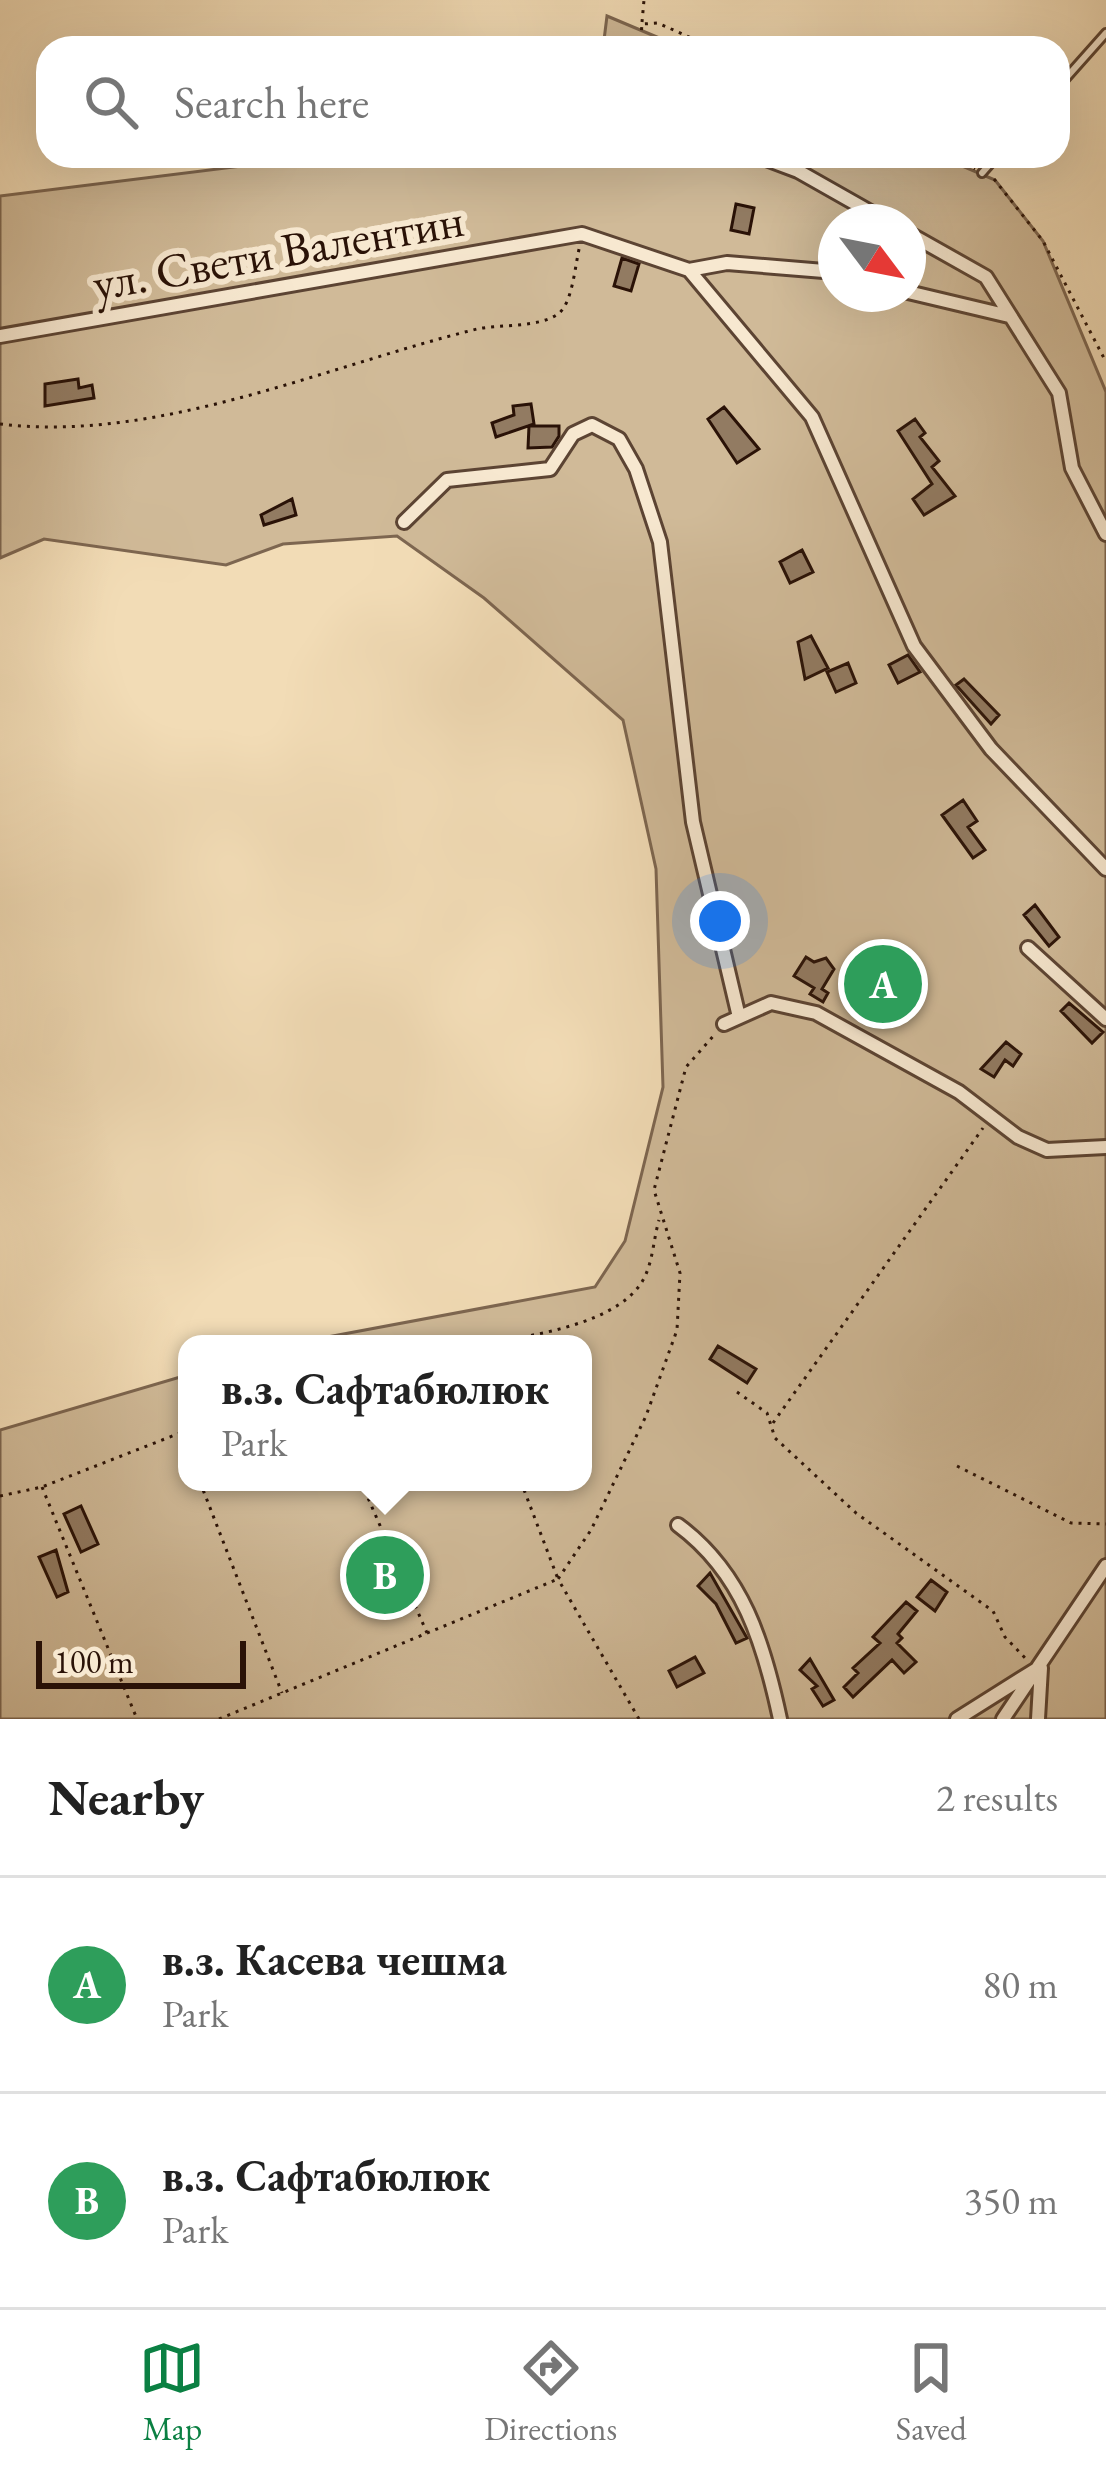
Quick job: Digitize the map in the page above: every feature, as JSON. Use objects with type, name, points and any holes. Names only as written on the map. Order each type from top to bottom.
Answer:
[{"type":"street","points":[[790,168],[856,204]]},
{"type":"street","name":"ул. Свети Валентин","points":[[0,336],[582,234],[689,269]]},
{"type":"street","points":[[926,243],[986,277],[1059,393],[1072,468],[1106,534]]},
{"type":"street","points":[[689,269],[727,263],[818,271]]},
{"type":"street","points":[[689,269],[812,417],[914,646],[991,749],[1106,869]]},
{"type":"street","points":[[926,296],[1009,316]]},
{"type":"street","points":[[404,522],[447,480],[550,469],[573,434],[592,425],[619,439],[636,469],[661,542],[693,822],[739,1018]]},
{"type":"street","points":[[1028,948],[1106,1019]]},
{"type":"street","points":[[724,1024],[772,1003],[816,1013],[958,1092],[1047,1150],[1106,1147]]},
{"type":"street","points":[[678,1525],[704,1548],[753,1617],[780,1719]]},
{"type":"street","points":[[1003,1719],[1106,1565]]},
{"type":"street","points":[[957,1719],[1041,1666]]},
{"type":"street","points":[[1038,1719],[1041,1666]]},
{"type":"lane","points":[[1070,74],[1106,34]]},
{"type":"lane","points":[[982,173],[986,168]]},
{"type":"path","points":[[641,36],[644,0]]},
{"type":"path","points":[[642,24],[658,23],[687,36]]},
{"type":"path","points":[[973,168],[995,180],[1043,241],[1106,362]]},
{"type":"path","points":[[0,424],[81,424],[225,402],[482,328],[552,319],[564,309],[582,234]]},
{"type":"path","points":[[219,1719],[558,1579],[591,1530],[646,1416],[677,1330],[680,1273],[654,1190],[686,1066],[724,1024]]},
{"type":"path","points":[[771,1426],[991,1117]]},
{"type":"path","points":[[535,1335],[614,1307],[645,1278],[660,1217]]},
{"type":"path","points":[[737,1392],[767,1413],[775,1438],[856,1513],[993,1611],[1019,1658],[1041,1666]]},
{"type":"path","points":[[0,1496],[42,1487],[178,1434]]},
{"type":"path","points":[[957,1466],[1071,1523],[1106,1524]]},
{"type":"path","points":[[42,1487],[137,1719]]},
{"type":"path","points":[[204,1491],[283,1695]]},
{"type":"path","points":[[365,1491],[428,1635]]},
{"type":"path","points":[[524,1491],[558,1579],[639,1719]]},
{"type":"shaded area","points":[[607,16],[654,36],[604,36]]},
{"type":"shaded area","points":[[226,168],[967,168],[995,180],[1043,241],[1106,392],[1106,1719],[0,1719],[0,1430],[178,1378],[178,1491],[592,1491],[592,1335],[338,1335],[595,1287],[625,1241],[663,1087],[656,869],[623,720],[484,598],[397,536],[283,544],[226,565],[44,539],[0,558],[0,196]]},
{"type":"building","points":[[736,204],[754,208],[749,234],[731,230]]},
{"type":"building","points":[[622,258],[639,264],[631,291],[614,286]]},
{"type":"building","points":[[78,379],[79,388],[92,385],[94,398],[45,406],[45,384]]},
{"type":"building","points":[[531,404],[534,424],[496,437],[492,423],[514,415],[513,406]]},
{"type":"building","points":[[724,407],[759,449],[737,463],[708,419]]},
{"type":"building","points":[[915,419],[925,433],[920,437],[939,461],[932,467],[955,496],[924,515],[913,499],[932,484],[898,431]]},
{"type":"building","points":[[529,426],[559,426],[559,436],[552,447],[528,448]]},
{"type":"building","points":[[292,499],[296,515],[264,525],[261,515]]},
{"type":"building","points":[[802,550],[813,572],[790,583],[780,562]]},
{"type":"building","points":[[811,636],[828,668],[805,679],[798,642]]},
{"type":"building","points":[[908,655],[920,672],[898,683],[889,665]]},
{"type":"building","points":[[848,663],[856,683],[836,692],[827,672]]},
{"type":"building","points":[[964,679],[999,715],[991,724],[956,685]]},
{"type":"building","points":[[963,800],[977,821],[968,827],[985,850],[973,858],[942,815]]},
{"type":"building","points":[[1035,905],[1059,937],[1049,946],[1024,915]]},
{"type":"building","points":[[806,957],[814,962],[826,958],[834,969],[822,989],[828,993],[823,1002],[810,994],[814,988],[794,976]]},
{"type":"building","points":[[1069,1003],[1103,1032],[1092,1043],[1061,1011]]},
{"type":"building","points":[[1006,1042],[1021,1054],[1013,1066],[1005,1060],[994,1077],[981,1069]]},
{"type":"building","points":[[718,1346],[756,1369],[747,1383],[710,1359]]},
{"type":"building","points":[[81,1506],[98,1544],[81,1552],[64,1514]]},
{"type":"building","points":[[56,1550],[68,1592],[57,1597],[39,1557]]},
{"type":"building","points":[[710,1573],[747,1638],[736,1643],[716,1604],[698,1586]]},
{"type":"building","points":[[931,1580],[947,1592],[935,1611],[917,1597]]},
{"type":"building","points":[[906,1602],[917,1611],[898,1634],[902,1638],[897,1643],[916,1662],[904,1673],[892,1660],[853,1697],[844,1687],[858,1673],[853,1668],[880,1643],[873,1637]]},
{"type":"building","points":[[695,1657],[704,1673],[677,1687],[669,1671]]},
{"type":"building","points":[[810,1659],[834,1700],[823,1706],[812,1689],[817,1686],[800,1670]]},
{"type":"place","name":"в.з. Касева чешма","points":[[883,984]]},
{"type":"place","name":"в.з. Сафтабюлюк","points":[[385,1575]]}]
